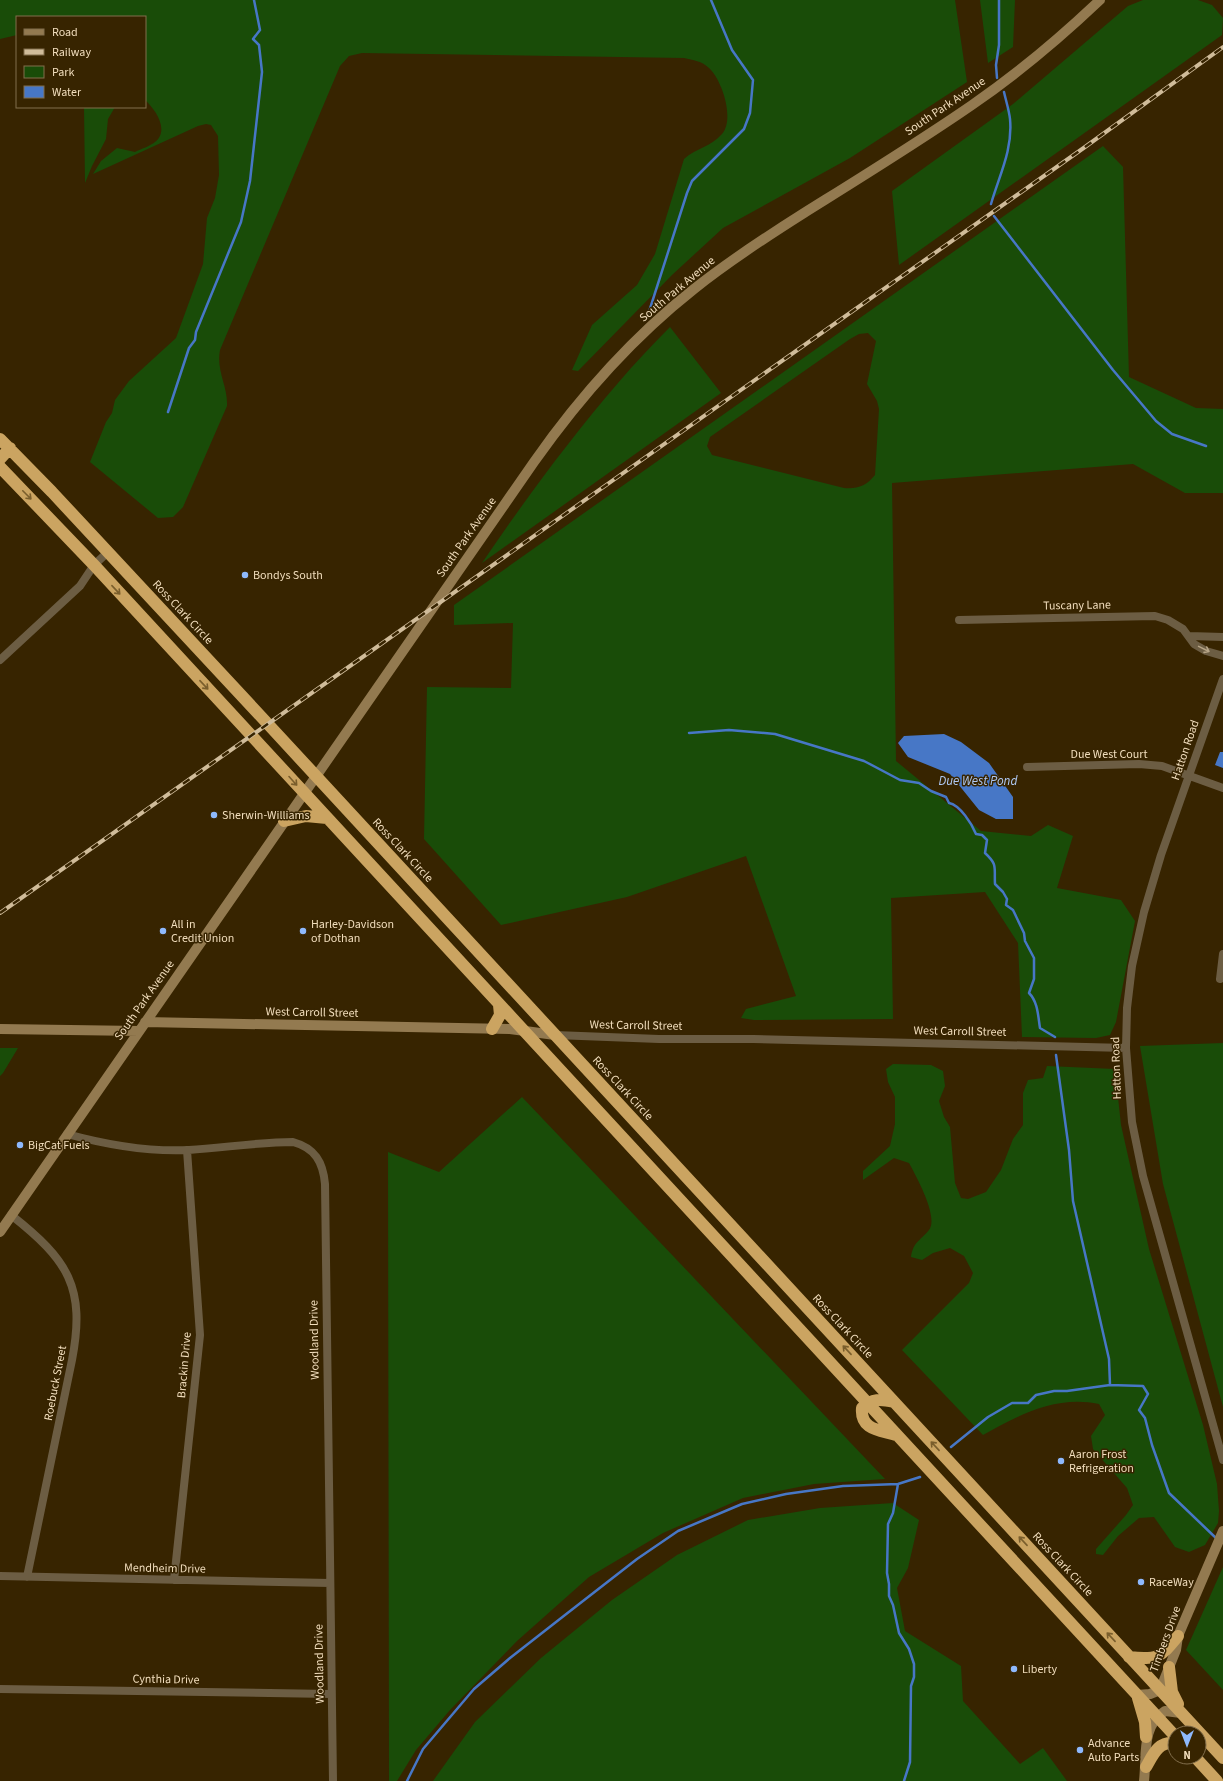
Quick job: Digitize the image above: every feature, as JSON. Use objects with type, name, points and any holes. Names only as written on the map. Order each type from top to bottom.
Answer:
[{"type":"highway","name":"Ross Clark Circle","points":[[0,439],[108,552],[317,777],[1223,1758]]},
{"type":"highway","points":[[0,459],[10,448]]},
{"type":"highway","points":[[0,467],[94,565],[1167,1727]]},
{"type":"highway","points":[[284,821],[306,816],[327,818]]},
{"type":"highway","points":[[369,864],[384,850]]},
{"type":"highway","points":[[455,957],[470,943]]},
{"type":"highway","points":[[492,1029],[500,1014],[499,1005]]},
{"type":"highway","points":[[770,1298],[784,1283]]},
{"type":"highway","points":[[867,1403],[875,1400],[894,1402]]},
{"type":"highway","points":[[1129,1657],[1146,1659],[1160,1656],[1166,1652],[1178,1636]]},
{"type":"highway","points":[[1169,1667],[1172,1692],[1181,1713]]},
{"type":"highway","points":[[1137,1694],[1145,1722],[1146,1737]]},
{"type":"highway","points":[[1146,1767],[1156,1749],[1163,1744],[1167,1744]]},
{"type":"highway","points":[[1202,1765],[1217,1781]]},
{"type":"street","name":"South Park Avenue","points":[[0,1232],[284,821],[317,777],[360,710],[549,441],[588,393],[631,346],[670,310],[725,265],[973,105],[1029,62],[1100,0]]},
{"type":"street","points":[[0,660],[80,586],[94,565],[108,552]]},
{"type":"street","name":"Tuscany Lane","points":[[959,620],[1155,616],[1168,620],[1183,629],[1190,636],[1194,644],[1223,656]]},
{"type":"street","points":[[1190,636],[1223,637]]},
{"type":"street","name":"Hatton Road","points":[[1223,679],[1153,882],[1136,944],[1129,987],[1126,1048],[1131,1116],[1143,1176],[1223,1460]]},
{"type":"street","name":"Due West Court","points":[[1027,767],[1139,764],[1162,766],[1223,788]]},
{"type":"street","points":[[1220,980],[1223,954]]},
{"type":"street","name":"West Carroll Street","points":[[0,1029],[142,1026],[492,1029],[555,1034],[659,1039],[753,1039],[1126,1048]]},
{"type":"street","name":"Woodland Drive","points":[[67,1134],[129,1148],[187,1150],[293,1142],[308,1148],[315,1154],[322,1168],[324,1184],[333,1781]]},
{"type":"street","name":"Brackin Drive","points":[[174,1580],[200,1335],[187,1150]]},
{"type":"street","name":"Roebuck Street","points":[[11,1215],[37,1235],[60,1261],[73,1289],[78,1317],[78,1329],[73,1355],[27,1577]]},
{"type":"street","name":"Timbers Drive","points":[[1137,1694],[1150,1694],[1160,1690],[1176,1650],[1178,1636],[1223,1531]]},
{"type":"street","name":"Mendheim Drive","points":[[0,1576],[330,1584]]},
{"type":"street","name":"Cynthia Drive","points":[[0,1689],[331,1694]]},
{"type":"street","points":[[1144,1781],[1146,1767],[1146,1737],[1157,1716],[1165,1711],[1181,1713]]},
{"type":"green space","points":[[0,0],[955,0],[967,82],[850,158],[723,228],[672,275],[578,371],[572,370],[592,325],[637,285],[655,254],[684,159],[693,152],[713,142],[722,134],[726,127],[727,110],[725,100],[714,74],[703,64],[684,58],[362,53],[349,56],[340,66],[220,350],[219,358],[226,392],[227,406],[183,507],[173,517],[158,518],[90,462],[106,422],[112,413],[115,400],[129,381],[176,338],[203,264],[207,218],[215,198],[219,175],[218,136],[211,125],[206,124],[198,126],[93,174],[101,161],[117,148],[135,152],[155,142],[161,132],[161,126],[157,114],[146,101],[146,16],[16,16],[16,35],[0,39]]},
{"type":"green space","points":[[980,0],[1015,0],[1013,47],[988,63]]},
{"type":"green space","points":[[1143,0],[1198,0],[1212,5],[1223,18],[1222,35],[899,265],[892,191],[1013,104],[1128,6]]},
{"type":"green space","points":[[84,108],[114,108],[108,119],[106,139],[85,183]]},
{"type":"green space","points":[[1103,146],[1123,167],[1129,377],[1196,408],[1223,409],[1223,493],[1185,493],[1133,464],[892,483],[896,761],[981,831],[1031,836],[1048,825],[1073,836],[1057,888],[1121,900],[1135,921],[1116,1022],[1110,1035],[1096,1038],[1022,1037],[1018,943],[985,892],[891,898],[893,1019],[754,1020],[741,1018],[746,1009],[796,996],[746,856],[627,897],[501,925],[424,839],[427,687],[511,688],[513,623],[454,625],[454,605]],"holes":[[[868,333],[876,341],[867,384],[877,401],[879,409],[875,475],[868,482],[858,487],[844,488],[712,455],[707,446],[710,437],[850,339],[859,334]]]},
{"type":"green space","points":[[670,327],[721,393],[482,563],[514,517],[582,426],[630,369]]},
{"type":"green space","points":[[1223,1043],[1223,1407],[1163,1184],[1140,1046]]},
{"type":"green space","points":[[0,1048],[18,1048],[0,1076]]},
{"type":"green space","points":[[893,1064],[931,1065],[943,1071],[945,1086],[939,1101],[944,1117],[950,1127],[955,1183],[961,1198],[968,1199],[986,1192],[1001,1170],[1013,1139],[1023,1125],[1023,1093],[1028,1080],[1043,1078],[1047,1066],[1115,1069],[1121,1125],[1149,1249],[1203,1425],[1217,1484],[1219,1511],[1218,1523],[1205,1545],[1189,1552],[1175,1547],[1154,1517],[1139,1518],[1118,1536],[1103,1555],[1096,1554],[1096,1549],[1133,1505],[1127,1488],[1093,1449],[1091,1436],[1105,1415],[1099,1404],[1068,1402],[1038,1409],[1010,1420],[983,1435],[902,1350],[969,1283],[973,1273],[964,1256],[950,1248],[933,1253],[922,1260],[911,1257],[913,1248],[917,1242],[929,1230],[931,1216],[925,1196],[909,1163],[894,1158],[863,1180],[863,1171],[890,1146],[895,1124],[895,1097],[888,1082],[886,1069]]},
{"type":"green space","points":[[522,1097],[885,1479],[814,1484],[743,1498],[663,1533],[589,1577],[517,1641],[450,1710],[416,1750],[397,1781],[389,1781],[388,1152],[439,1172]]},
{"type":"green space","points":[[893,1503],[919,1520],[908,1568],[897,1588],[905,1631],[961,1666],[963,1701],[1020,1764],[1043,1748],[1067,1781],[433,1781],[475,1722],[541,1658],[612,1600],[677,1555],[748,1520],[820,1508]]},
{"type":"green space","points":[[1223,1567],[1223,1690],[1186,1650]]},
{"type":"water","name":"Due West Pond","points":[[944,734],[961,742],[989,763],[1013,797],[1013,819],[996,819],[979,810],[950,774],[908,757],[898,743],[904,736]]},
{"type":"water","points":[[1220,752],[1223,752],[1223,768],[1215,765]]},
{"type":"waterway","points":[[168,412],[189,348],[195,340],[196,332],[241,222],[250,181],[262,72],[259,45],[253,39],[260,30],[254,0]]},
{"type":"waterway","points":[[647,318],[692,181],[744,129],[750,113],[753,80],[732,50],[711,0]]},
{"type":"waterway","points":[[997,78],[996,65],[999,45],[999,0]]},
{"type":"waterway","points":[[991,204],[1005,163],[1009,141],[1010,119],[1004,92]]},
{"type":"waterway","points":[[994,216],[1113,370],[1156,421],[1172,434],[1206,446]]},
{"type":"waterway","points":[[689,733],[729,730],[775,734],[864,761],[900,780],[919,783],[931,791],[946,797],[949,803],[953,804],[961,811],[972,825],[976,834],[982,835],[987,840],[985,853],[994,864],[995,884],[1003,892],[1007,899],[1006,905],[1013,910],[1024,933],[1025,941],[1034,958],[1034,979],[1029,993],[1036,1005],[1040,1028],[1055,1037]]},
{"type":"waterway","points":[[1056,1055],[1069,1150],[1073,1201],[1109,1359],[1110,1385]]},
{"type":"waterway","points":[[951,1447],[988,1417],[1012,1403],[1028,1403],[1036,1395],[1054,1391],[1067,1391],[1110,1385],[1143,1386],[1148,1394],[1139,1410],[1145,1418],[1152,1445],[1169,1493],[1217,1539]]},
{"type":"waterway","points":[[407,1781],[423,1749],[474,1689],[510,1658],[637,1559],[678,1531],[742,1504],[786,1494],[843,1486],[898,1484],[920,1477]]},
{"type":"waterway","points":[[898,1484],[893,1513],[888,1524],[887,1573],[889,1596],[893,1605],[899,1633],[909,1649],[914,1664],[914,1677],[911,1686],[910,1762],[904,1781]]},
{"type":"railway","points":[[0,913],[1085,147],[1223,47]]},
{"type":"place","name":"Bondys South","points":[[245,575]]},
{"type":"place","name":"Sherwin-Williams","points":[[214,815]]},
{"type":"place","name":"All in Credit Union","points":[[163,931]]},
{"type":"place","name":"Harley-Davidson of Dothan","points":[[303,931]]},
{"type":"place","name":"BigCat Fuels","points":[[20,1145]]},
{"type":"place","name":"Aaron Frost Refrigeration","points":[[1061,1461]]},
{"type":"place","name":"RaceWay","points":[[1141,1582]]},
{"type":"place","name":"Liberty","points":[[1014,1669]]},
{"type":"place","name":"Advance Auto Parts","points":[[1080,1750]]}]
